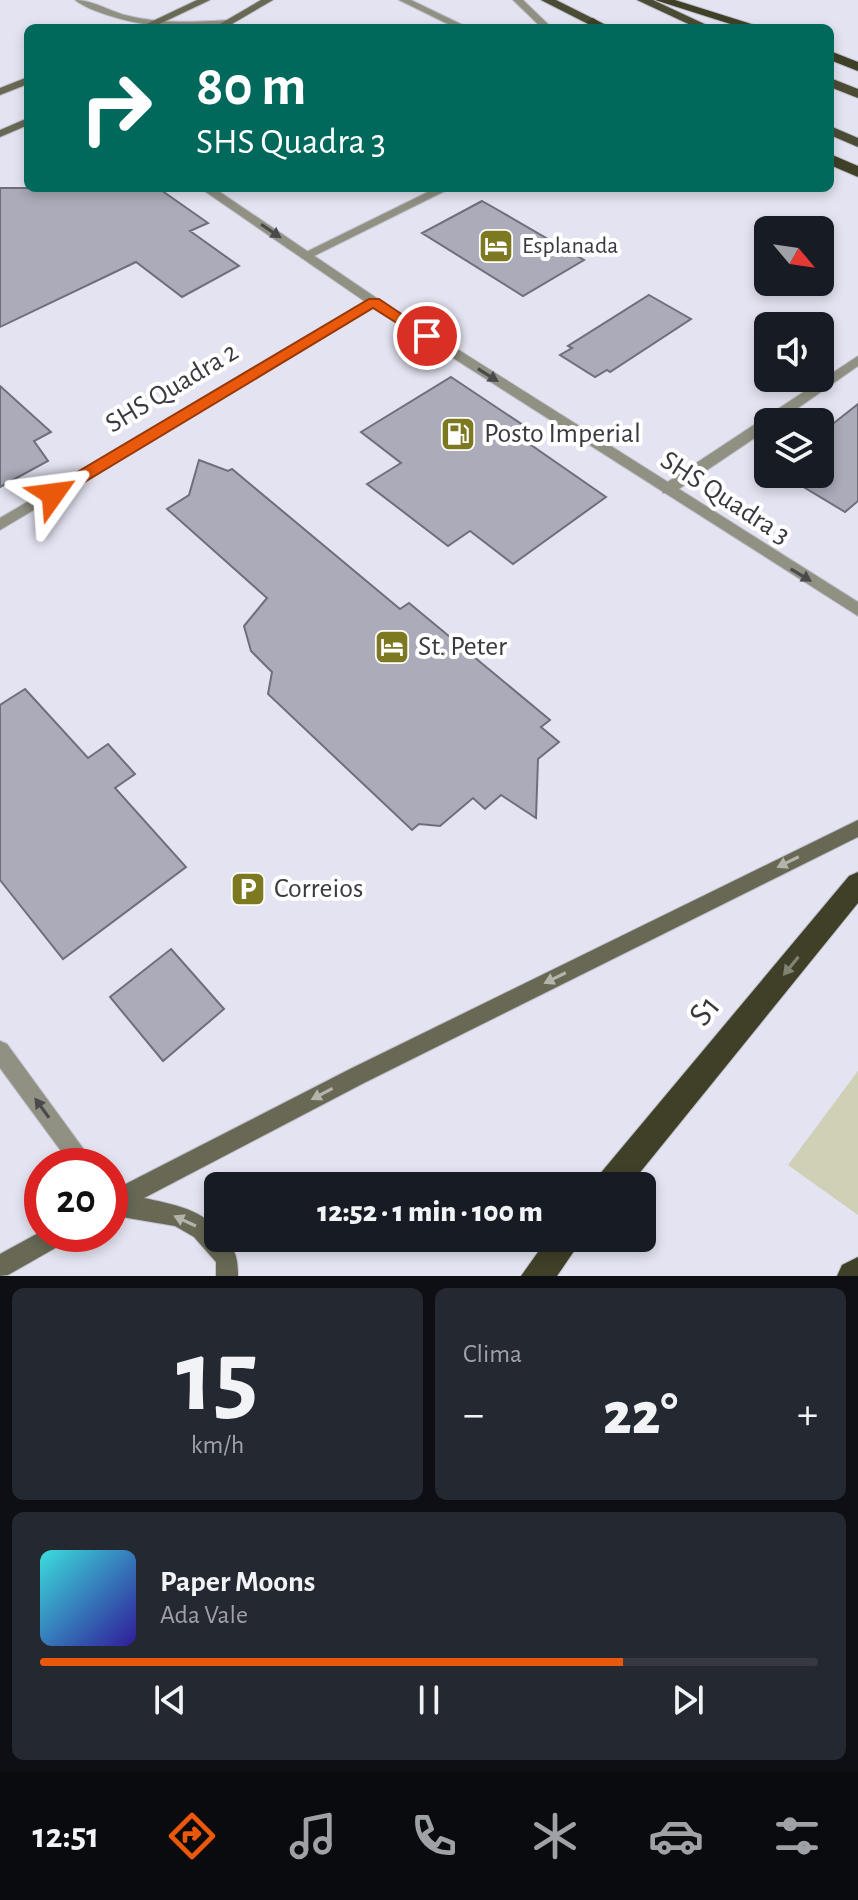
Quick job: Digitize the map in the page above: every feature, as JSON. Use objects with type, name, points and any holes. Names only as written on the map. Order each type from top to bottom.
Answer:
[{"type":"highway","points":[[661,0],[743,24]]},
{"type":"highway","points":[[834,57],[858,67]]},
{"type":"highway","points":[[834,161],[858,172]]},
{"type":"highway","name":"S1","points":[[621,1172],[858,884]]},
{"type":"highway","points":[[537,1276],[557,1252]]},
{"type":"main road","points":[[151,24],[205,0]]},
{"type":"main road","points":[[229,23],[268,0]]},
{"type":"main road","points":[[547,0],[596,24]]},
{"type":"main road","points":[[643,0],[698,24]]},
{"type":"main road","points":[[0,92],[24,82]]},
{"type":"main road","points":[[834,84],[858,94]]},
{"type":"main road","points":[[0,134],[24,123]]},
{"type":"main road","points":[[834,132],[858,143]]},
{"type":"main road","points":[[128,1193],[357,1076],[858,828]]},
{"type":"main road","points":[[128,1206],[178,1216],[202,1229],[227,1258],[227,1276]]},
{"type":"main road","points":[[0,1267],[26,1252]]},
{"type":"street","points":[[80,0],[102,14],[140,24]]},
{"type":"street","points":[[404,0],[455,24]]},
{"type":"street","points":[[518,0],[543,24]]},
{"type":"street","points":[[101,24],[102,14]]},
{"type":"street","points":[[202,24],[229,23]]},
{"type":"street","name":"SHS Quadra 3","points":[[212,192],[374,302],[858,610]]},
{"type":"street","points":[[306,255],[437,192]]},
{"type":"street","name":"SHS Quadra 2","points":[[0,525],[374,302]]},
{"type":"street","points":[[788,408],[858,360]]},
{"type":"street","points":[[668,489],[754,431]]},
{"type":"street","points":[[0,1051],[72,1148]]},
{"type":"green space","points":[[858,1071],[858,1215],[788,1165]]},
{"type":"building","points":[[0,188],[24,188],[24,192],[164,192],[208,223],[190,231],[239,266],[182,297],[136,262],[0,327]]},
{"type":"building","points":[[482,201],[584,260],[523,296],[422,233]]},
{"type":"building","points":[[649,295],[691,319],[610,372],[607,370],[595,377],[560,355],[572,348],[568,346]]},
{"type":"building","points":[[451,377],[532,431],[521,438],[606,497],[513,564],[470,531],[448,546],[367,484],[401,463],[361,432]]},
{"type":"building","points":[[0,386],[51,432],[34,441],[48,461],[0,487]]},
{"type":"building","points":[[858,404],[858,501],[845,512],[805,488],[834,488],[834,423]]},
{"type":"building","name":"St. Peter","points":[[199,460],[228,471],[232,469],[400,609],[409,603],[550,720],[541,727],[559,742],[538,759],[536,818],[501,795],[485,809],[473,798],[440,826],[419,824],[412,830],[268,694],[272,672],[251,651],[244,626],[267,598],[167,509],[189,495]]},
{"type":"building","points":[[25,689],[88,758],[108,744],[135,774],[115,788],[186,867],[63,959],[0,880],[0,705]]},
{"type":"building","points":[[171,949],[224,1009],[163,1061],[110,997]]},
{"type":"place","name":"Esplanada","points":[[496,246]]},
{"type":"place","name":"Posto Imperial","points":[[458,434]]},
{"type":"place","name":"St. Peter","points":[[392,647]]},
{"type":"place","name":"Correios","points":[[248,889]]},
{"type":"route","points":[[53,494],[374,302],[427,336]]}]
